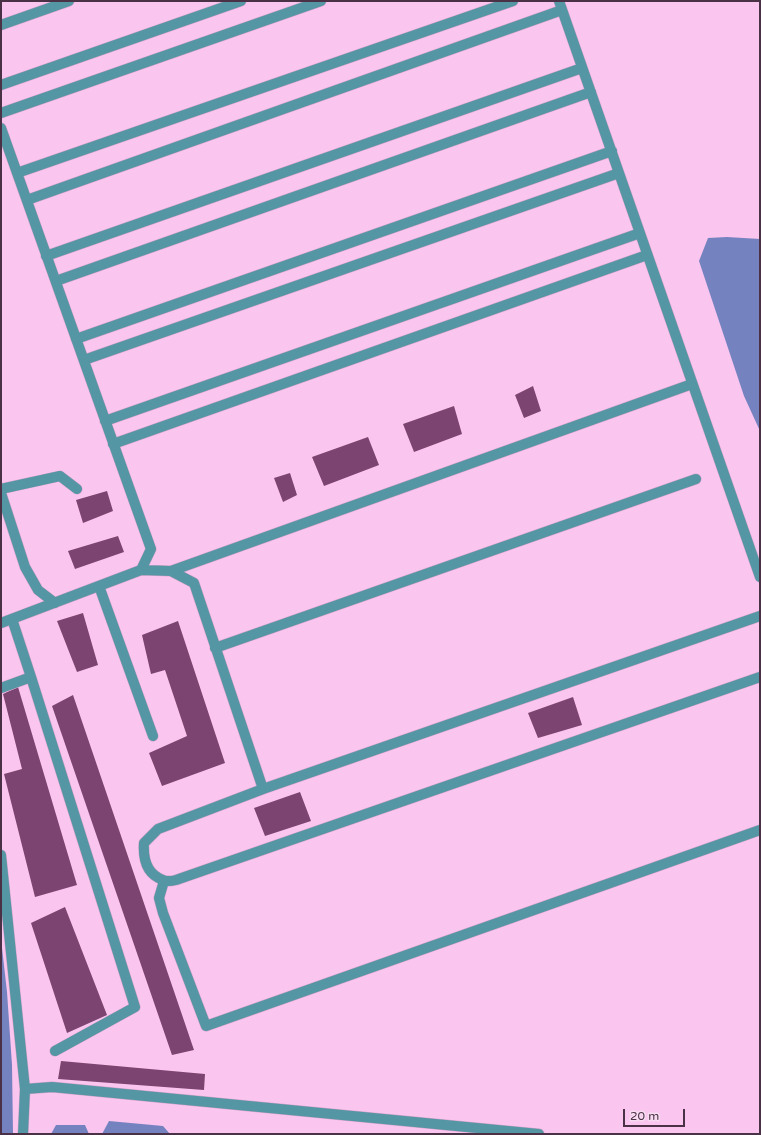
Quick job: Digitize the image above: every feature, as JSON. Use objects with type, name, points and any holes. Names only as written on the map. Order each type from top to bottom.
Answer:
[{"type":"street","points":[[1,25],[69,1]]},
{"type":"street","points":[[1,85],[241,1]]},
{"type":"street","points":[[1,113],[321,1]]},
{"type":"street","points":[[17,173],[513,1]]},
{"type":"street","points":[[27,200],[561,5],[760,577]]},
{"type":"street","points":[[46,256],[582,68]]},
{"type":"street","points":[[56,281],[591,92]]},
{"type":"street","points":[[1,128],[151,549],[141,570]]},
{"type":"street","points":[[76,339],[612,151]]},
{"type":"street","points":[[84,360],[619,173]]},
{"type":"street","points":[[106,421],[640,233]]},
{"type":"street","points":[[113,444],[647,255]]},
{"type":"street","points":[[1,623],[141,570],[171,571],[692,384]]},
{"type":"street","points":[[1,489],[60,476],[77,489]]},
{"type":"street","points":[[215,648],[696,479]]},
{"type":"street","points":[[1,493],[25,567],[38,590],[55,603]]},
{"type":"street","points":[[171,571],[194,583],[263,789]]},
{"type":"street","points":[[99,586],[153,736]]},
{"type":"street","points":[[760,616],[263,789],[158,829],[144,843],[143,855],[146,865],[153,874],[164,881],[176,880],[760,677]]},
{"type":"street","points":[[12,619],[135,1007],[55,1050]]},
{"type":"street","points":[[1,688],[31,677]]},
{"type":"street","points":[[164,881],[160,898],[163,913],[206,1026],[760,830]]},
{"type":"street","points":[[1,855],[25,1089],[23,1134]]},
{"type":"street","points":[[25,1089],[52,1087],[539,1134]]},
{"type":"water","points":[[727,237],[760,239],[760,431],[744,396],[699,261],[708,238]]},
{"type":"water","points":[[1,939],[7,992],[12,1065],[13,1134],[1,1134]]},
{"type":"water","points":[[109,1121],[163,1126],[170,1134],[102,1134]]},
{"type":"water","points":[[56,1125],[85,1125],[89,1134],[51,1134]]},
{"type":"building","points":[[533,386],[541,411],[524,418],[515,395]]},
{"type":"building","points":[[454,406],[462,434],[414,452],[403,424]]},
{"type":"building","points":[[368,437],[379,465],[324,486],[312,457]]},
{"type":"building","points":[[290,473],[297,495],[283,502],[274,478]]},
{"type":"building","points":[[107,491],[113,511],[83,523],[76,500]]},
{"type":"building","points":[[118,536],[124,552],[75,569],[68,551]]},
{"type":"building","points":[[83,613],[98,665],[77,672],[57,621]]},
{"type":"building","points":[[178,621],[225,763],[162,786],[149,753],[187,736],[165,670],[151,674],[142,635]]},
{"type":"building","points":[[18,687],[77,885],[35,897],[4,774],[22,769],[3,694]]},
{"type":"building","points":[[73,695],[194,1050],[172,1055],[52,706]]},
{"type":"building","points":[[573,697],[582,725],[538,738],[528,713]]},
{"type":"building","points":[[300,792],[311,821],[265,836],[254,808]]},
{"type":"building","points":[[65,907],[107,1015],[67,1033],[31,923]]},
{"type":"building","points":[[61,1061],[205,1074],[204,1090],[58,1079]]}]
